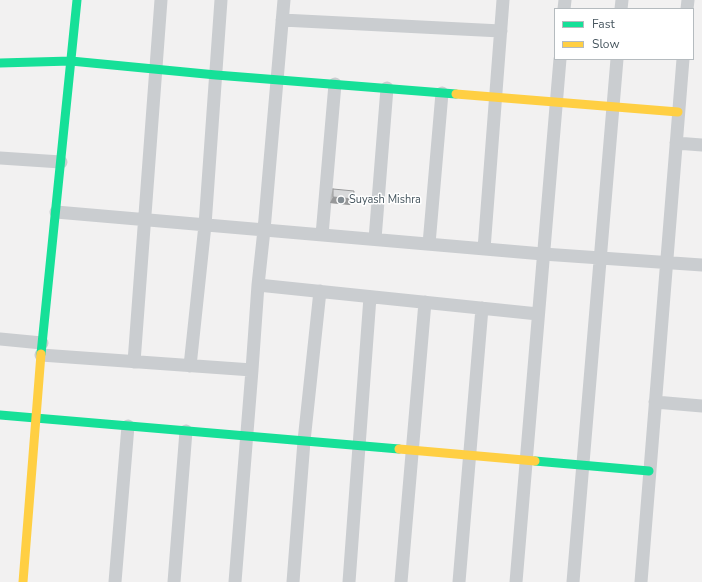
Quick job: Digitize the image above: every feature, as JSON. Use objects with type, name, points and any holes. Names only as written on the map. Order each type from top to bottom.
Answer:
[{"type":"street","points":[[23,582],[42,349],[76,0]]},
{"type":"street","points":[[134,362],[161,0]]},
{"type":"street","points":[[190,366],[205,225],[221,0]]},
{"type":"street","points":[[235,582],[258,285],[284,0]]},
{"type":"street","points":[[484,249],[503,0]]},
{"type":"street","points":[[282,20],[500,31]]},
{"type":"street","points":[[516,582],[560,60]]},
{"type":"street","points":[[573,582],[617,60]]},
{"type":"street","points":[[641,582],[654,402],[683,60]]},
{"type":"street","points":[[0,63],[71,61],[216,75],[678,112]]},
{"type":"street","points":[[322,235],[335,84]]},
{"type":"street","points":[[375,239],[387,88]]},
{"type":"street","points":[[429,244],[442,93]]},
{"type":"street","points":[[676,143],[702,145]]},
{"type":"street","points":[[0,158],[61,162]]},
{"type":"street","points":[[56,212],[543,254],[702,265]]},
{"type":"street","points":[[258,285],[538,314]]},
{"type":"street","points":[[293,582],[304,441],[320,291]]},
{"type":"street","points":[[349,582],[370,297]]},
{"type":"street","points":[[401,582],[425,302]]},
{"type":"street","points":[[459,582],[482,308]]},
{"type":"street","points":[[0,339],[42,349],[134,362],[252,370]]},
{"type":"street","points":[[654,402],[702,406]]},
{"type":"street","points":[[0,415],[649,471]]},
{"type":"street","points":[[115,582],[128,426]]},
{"type":"street","points":[[174,582],[186,431]]},
{"type":"building","points":[[333,189],[354,191],[353,199],[333,197]]},
{"type":"traffic: fast","points":[[41,354],[77,0]]},
{"type":"traffic: fast","points":[[0,63],[71,61],[216,75],[456,94]]},
{"type":"traffic: fast","points":[[0,415],[399,449]]},
{"type":"traffic: fast","points":[[535,461],[649,471]]},
{"type":"traffic: slow","points":[[456,94],[678,112]]},
{"type":"traffic: slow","points":[[23,582],[41,354]]},
{"type":"traffic: slow","points":[[399,449],[535,461]]},
{"type":"place","name":"Suyash Mishra","points":[[341,200]]}]
